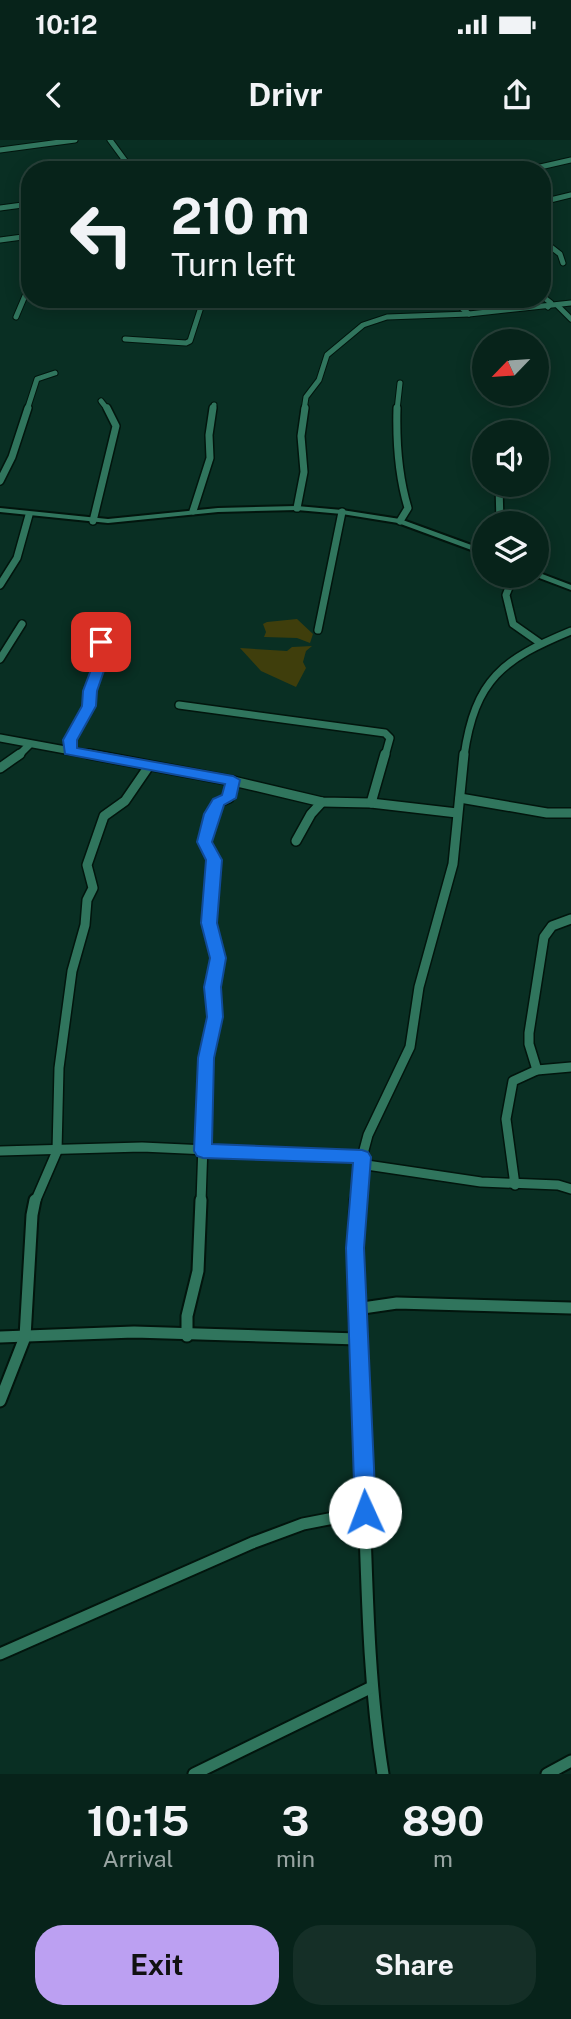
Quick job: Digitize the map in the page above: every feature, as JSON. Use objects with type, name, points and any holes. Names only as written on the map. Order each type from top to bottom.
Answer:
[{"type":"street","points":[[0,150],[75,140]]},
{"type":"street","points":[[110,140],[125,161]]},
{"type":"street","points":[[551,165],[571,160]]},
{"type":"street","points":[[551,200],[571,195]]},
{"type":"street","points":[[0,208],[21,205]]},
{"type":"street","points":[[0,240],[21,237]]},
{"type":"street","points":[[551,247],[560,254],[563,263]]},
{"type":"street","points":[[551,306],[571,303]]},
{"type":"street","points":[[16,317],[21,305]]},
{"type":"street","points":[[557,305],[571,319]]},
{"type":"street","points":[[125,340],[186,343],[190,341],[201,308]]},
{"type":"street","points":[[462,308],[469,314]]},
{"type":"street","points":[[297,508],[304,472],[303,412],[306,397],[319,380],[327,355],[367,323],[414,315],[469,314],[537,308]]},
{"type":"street","points":[[0,481],[12,457],[37,379],[55,373]]},
{"type":"street","points":[[400,383],[396,401],[398,465],[402,494],[408,508],[400,521]]},
{"type":"street","points":[[93,521],[102,489],[100,481],[116,426],[113,416],[101,401]]},
{"type":"street","points":[[193,511],[210,458],[209,435],[214,405]]},
{"type":"street","points":[[0,510],[93,521],[193,511],[297,508],[400,521],[472,548]]},
{"type":"street","points":[[318,630],[342,512]]},
{"type":"street","points":[[0,585],[17,558],[29,515]]},
{"type":"street","points":[[549,579],[571,588]]},
{"type":"street","points":[[509,588],[506,595],[513,624],[540,643]]},
{"type":"street","points":[[0,659],[22,624]]},
{"type":"street","points":[[383,1774],[370,1688],[356,1309],[355,1248],[361,1161],[374,1117],[408,1055],[412,1039],[415,1006],[453,863],[464,747],[474,706],[480,691],[497,671],[540,643],[571,631]]},
{"type":"street","points":[[69,751],[70,740],[89,706],[90,691],[102,659],[98,646],[105,638]]},
{"type":"street","points":[[179,705],[385,733],[390,738],[371,803]]},
{"type":"street","points":[[0,738],[233,780],[322,802],[371,803],[457,813]]},
{"type":"street","points":[[0,768],[13,761],[29,744]]},
{"type":"street","points":[[0,1401],[25,1337],[32,1215],[36,1197],[57,1151],[59,1068],[72,971],[85,925],[87,900],[93,888],[87,865],[104,816],[125,801],[149,766]]},
{"type":"street","points":[[187,1336],[187,1316],[198,1271],[206,1058],[215,1017],[212,987],[218,958],[209,923],[214,860],[206,849],[205,842],[212,814],[219,802],[229,798],[233,780]]},
{"type":"street","points":[[460,798],[547,813],[571,813]]},
{"type":"street","points":[[296,841],[311,814],[322,802]]},
{"type":"street","points":[[537,1070],[529,1033],[544,937],[552,926],[571,919]]},
{"type":"street","points":[[515,1185],[506,1129],[507,1093],[513,1081],[537,1070],[571,1067]]},
{"type":"street","points":[[0,1151],[142,1147],[361,1161],[515,1185],[558,1185],[571,1189]]},
{"type":"street","points":[[356,1309],[397,1303],[571,1308]]},
{"type":"street","points":[[0,1337],[134,1332],[187,1336],[358,1339]]},
{"type":"street","points":[[0,1654],[252,1543],[303,1524],[365,1512]]},
{"type":"street","points":[[194,1774],[370,1688]]},
{"type":"street","points":[[547,1774],[571,1761]]},
{"type":"shaded area","points":[[297,619],[313,634],[310,643],[297,638],[264,637],[266,632],[263,624]]},
{"type":"shaded area","points":[[312,646],[306,651],[303,662],[306,668],[296,687],[261,671],[240,648],[287,651],[292,647]]},
{"type":"route","points":[[101,642],[98,646],[102,659],[92,682],[89,706],[70,740],[69,751],[233,780],[229,798],[219,802],[212,814],[205,842],[206,849],[214,857],[209,923],[218,958],[212,987],[215,1017],[206,1058],[203,1151],[362,1157],[355,1248],[365,1512]]}]
